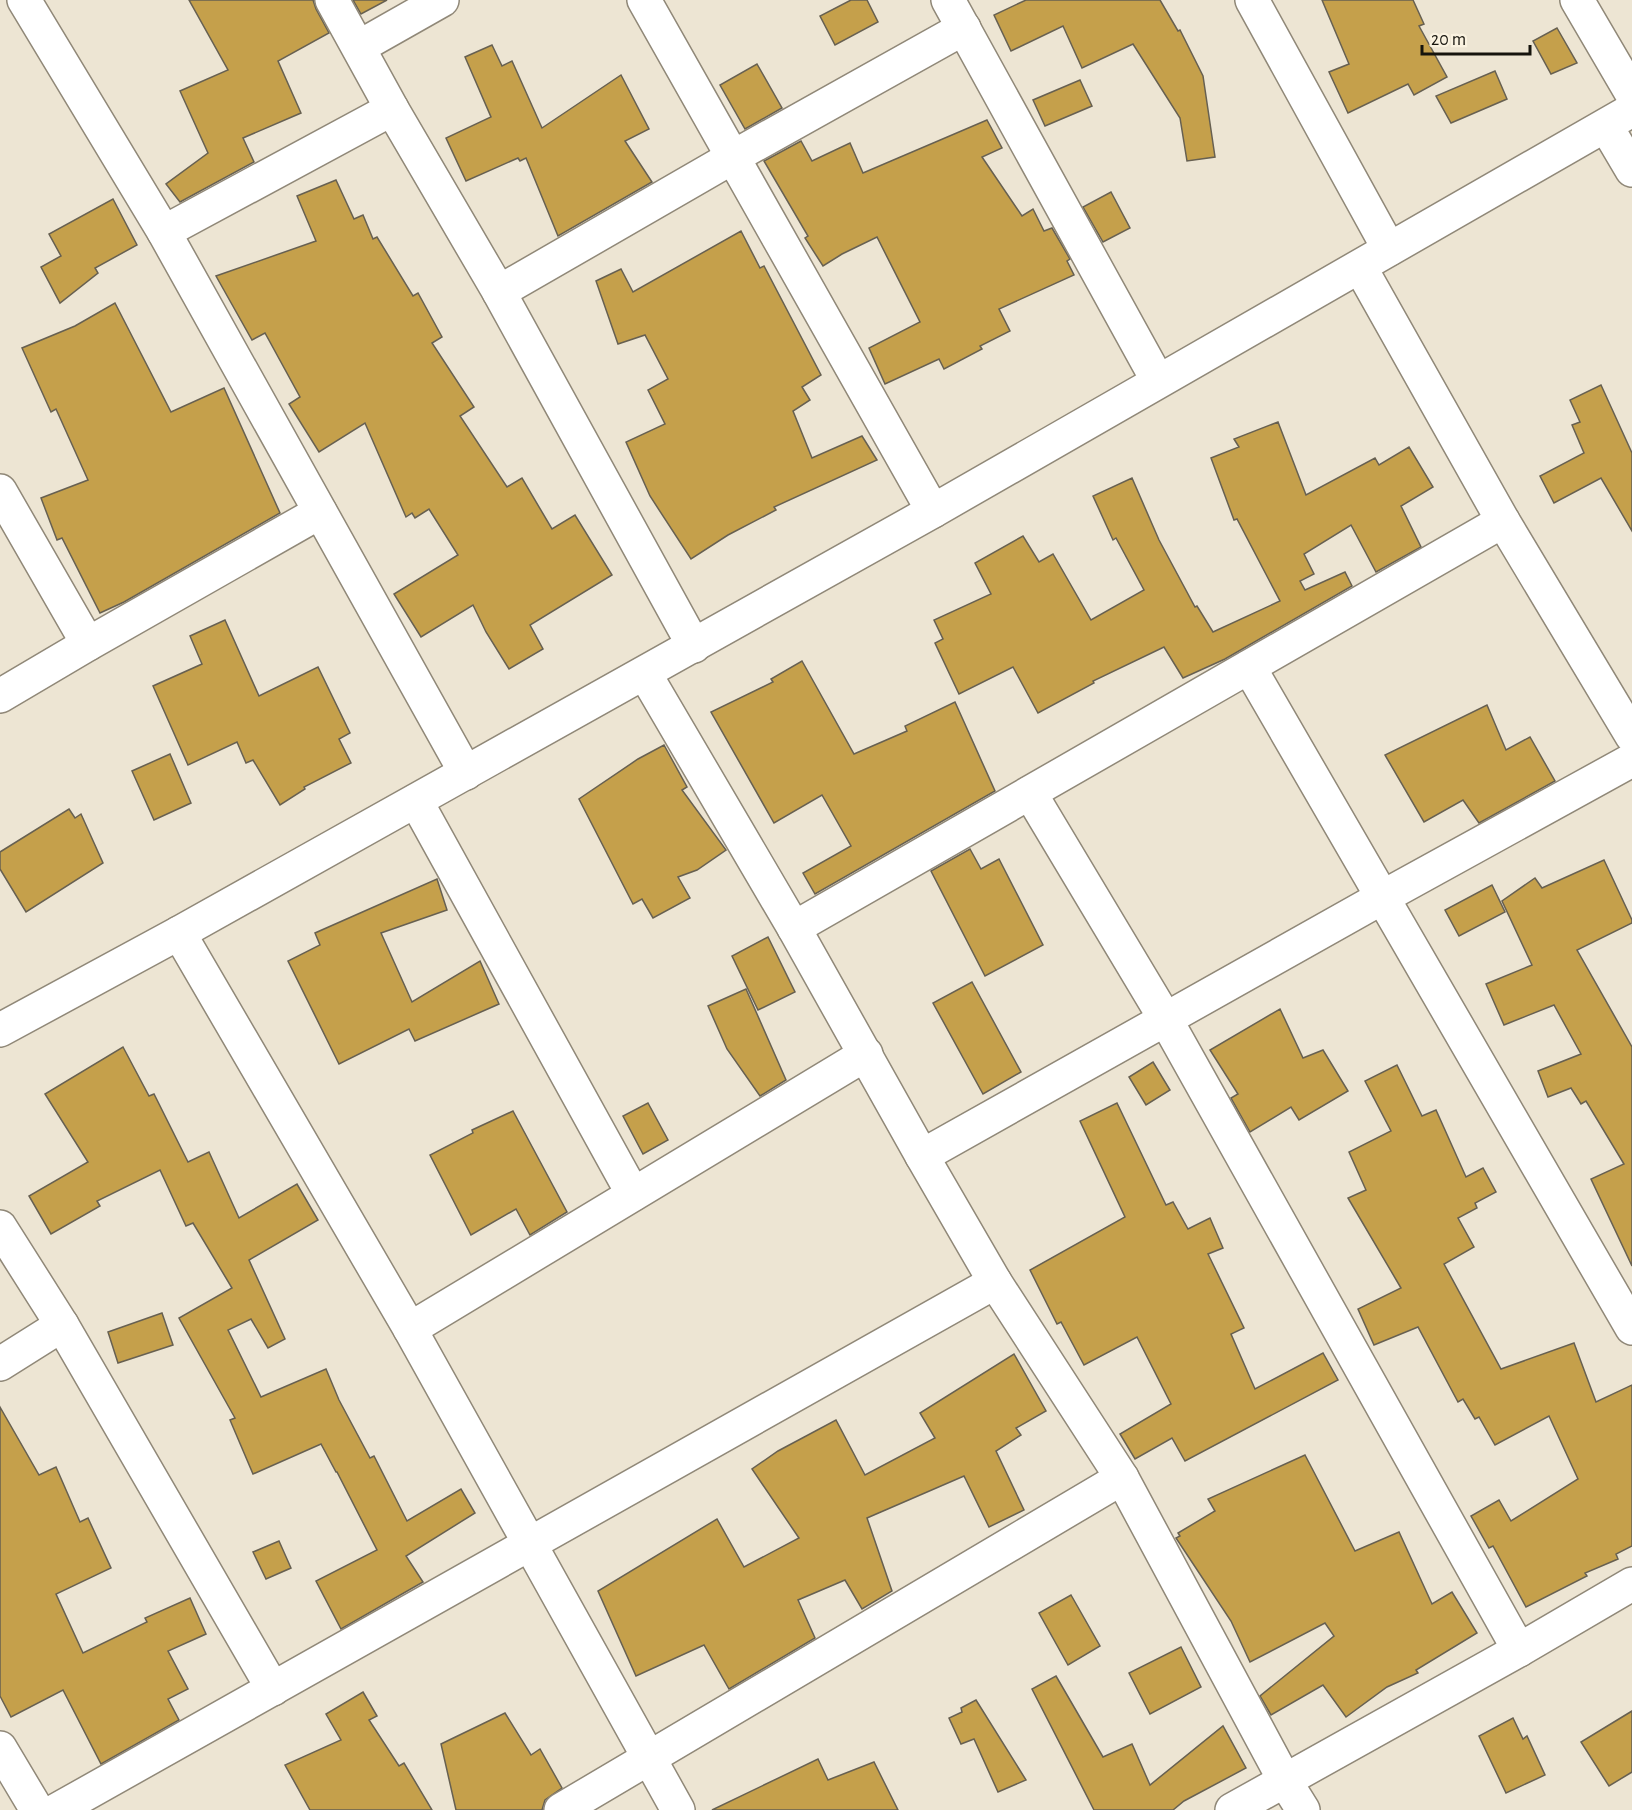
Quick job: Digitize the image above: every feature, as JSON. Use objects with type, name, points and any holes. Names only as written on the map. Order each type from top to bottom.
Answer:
[{"type":"street","points":[[24,0],[164,232],[466,773]]},
{"type":"street","points":[[333,0],[392,109],[499,292],[694,646]]},
{"type":"street","points":[[359,47],[442,0]]},
{"type":"street","points":[[644,0],[933,511]]},
{"type":"street","points":[[948,0],[1158,381]]},
{"type":"street","points":[[1251,0],[1389,249]]},
{"type":"street","points":[[1577,0],[1632,94]]},
{"type":"street","points":[[499,292],[733,157],[964,28]]},
{"type":"street","points":[[164,232],[392,109]]},
{"type":"street","points":[[0,1030],[645,674],[1619,118],[1632,170]]},
{"type":"street","points":[[1360,267],[1503,521],[1632,736]]},
{"type":"street","points":[[0,491],[88,644]]},
{"type":"street","points":[[0,696],[320,512]]},
{"type":"street","points":[[794,928],[1503,521]]},
{"type":"street","points":[[1249,667],[1632,1328]]},
{"type":"street","points":[[645,674],[794,928],[995,1282],[1122,1478],[1285,1781],[1303,1810]]},
{"type":"street","points":[[922,1156],[1632,760]]},
{"type":"street","points":[[1030,793],[1167,1020],[1519,1650]]},
{"type":"street","points":[[416,801],[633,1194]]},
{"type":"street","points":[[179,933],[410,1329],[678,1810]]},
{"type":"street","points":[[410,1329],[866,1054]]},
{"type":"street","points":[[0,1227],[62,1325],[273,1689]]},
{"type":"street","points":[[57,1810],[995,1282]]},
{"type":"street","points":[[0,1364],[62,1325]]},
{"type":"street","points":[[561,1810],[1122,1478]]},
{"type":"street","points":[[1232,1810],[1519,1650],[1632,1584]]},
{"type":"street","points":[[0,1748],[37,1810]]},
{"type":"building","points":[[189,0],[313,0],[329,33],[278,61],[301,113],[243,138],[254,162],[180,202],[166,184],[208,153],[180,91],[228,70]]},
{"type":"building","points":[[353,0],[387,0],[361,14]]},
{"type":"building","points":[[851,0],[867,0],[878,22],[835,45],[820,16]]},
{"type":"building","points":[[1026,0],[1160,0],[1178,31],[1180,30],[1203,76],[1215,157],[1187,161],[1180,118],[1133,44],[1082,68],[1063,26],[1011,51],[994,15]]},
{"type":"building","points":[[1322,0],[1413,0],[1424,24],[1419,26],[1447,77],[1414,95],[1408,84],[1348,113],[1329,72],[1349,64]]},
{"type":"building","points":[[1557,28],[1577,63],[1551,74],[1533,41]]},
{"type":"building","points":[[492,45],[502,66],[512,61],[542,128],[621,75],[649,129],[625,141],[652,182],[558,236],[526,158],[520,161],[518,158],[466,181],[446,138],[491,117],[465,57]]},
{"type":"building","points":[[757,64],[782,108],[745,129],[720,85]]},
{"type":"building","points":[[1495,71],[1507,99],[1451,123],[1436,96]]},
{"type":"building","points":[[1080,80],[1092,106],[1045,126],[1033,100]]},
{"type":"building","points":[[987,120],[1002,148],[982,157],[1022,216],[1033,209],[1044,231],[1052,228],[1070,259],[1067,261],[1074,275],[999,309],[1010,331],[980,346],[982,349],[944,369],[939,359],[885,384],[869,348],[920,322],[877,237],[823,266],[805,238],[808,236],[764,161],[801,141],[812,161],[850,143],[863,173]]},
{"type":"building","points":[[336,180],[354,219],[363,215],[373,239],[377,237],[413,296],[418,293],[442,337],[432,343],[474,407],[460,416],[507,487],[522,478],[552,529],[575,515],[612,575],[530,625],[543,649],[509,669],[486,632],[473,605],[421,637],[394,594],[458,555],[429,509],[415,518],[412,513],[406,517],[365,423],[319,452],[289,404],[300,397],[265,333],[252,340],[216,276],[316,241],[297,196]]},
{"type":"building","points":[[1111,192],[1130,228],[1103,242],[1083,207]]},
{"type":"building","points":[[113,199],[137,245],[95,268],[98,273],[60,303],[41,267],[61,256],[49,234]]},
{"type":"building","points":[[741,231],[760,268],[764,266],[821,375],[802,387],[810,400],[793,411],[812,458],[862,436],[877,460],[774,507],[776,510],[728,535],[691,559],[650,496],[626,442],[665,424],[648,390],[668,379],[645,335],[618,344],[596,281],[621,269],[633,292]]},
{"type":"building","points":[[115,303],[171,412],[224,388],[280,513],[124,602],[100,613],[62,538],[57,540],[41,498],[88,480],[56,409],[51,412],[22,348],[75,326]]},
{"type":"building","points":[[1601,385],[1632,453],[1632,531],[1601,478],[1554,503],[1540,476],[1584,453],[1572,425],[1580,422],[1570,400]]},
{"type":"building","points":[[1278,422],[1306,495],[1375,458],[1379,465],[1409,447],[1433,487],[1401,506],[1421,547],[1376,572],[1351,525],[1304,554],[1314,574],[1300,581],[1305,590],[1345,572],[1352,586],[1225,659],[1183,678],[1164,647],[1093,681],[1094,683],[1038,713],[1013,667],[959,694],[935,643],[943,639],[934,620],[991,594],[975,563],[1023,536],[1039,562],[1053,554],[1091,620],[1144,590],[1116,538],[1113,540],[1093,496],[1132,478],[1159,540],[1195,607],[1197,606],[1213,632],[1280,601],[1237,519],[1234,520],[1211,458],[1239,447],[1234,439]]},
{"type":"building","points":[[225,620],[259,696],[318,667],[350,733],[339,739],[351,763],[304,787],[305,789],[280,805],[253,760],[246,763],[237,742],[188,765],[153,686],[202,664],[190,636]]},
{"type":"building","points":[[802,661],[854,754],[907,731],[905,726],[955,702],[995,791],[815,894],[803,873],[851,846],[822,795],[774,823],[711,712],[773,682],[771,679]]},
{"type":"building","points":[[1487,705],[1506,750],[1530,737],[1555,781],[1479,823],[1463,800],[1424,822],[1385,755]]},
{"type":"building","points":[[664,745],[687,787],[682,790],[726,850],[697,870],[678,877],[690,898],[653,918],[642,899],[633,904],[579,799],[638,759]]},
{"type":"building","points":[[170,754],[191,803],[154,820],[132,771]]},
{"type":"building","points":[[69,809],[75,818],[81,814],[103,863],[26,912],[0,869],[0,852]]},
{"type":"building","points":[[970,849],[981,869],[999,859],[1043,945],[985,976],[931,871]]},
{"type":"building","points":[[1604,860],[1632,923],[1577,950],[1632,1047],[1632,1266],[1591,1179],[1624,1164],[1586,1101],[1581,1104],[1571,1088],[1548,1097],[1538,1071],[1581,1054],[1554,1005],[1504,1025],[1486,984],[1532,965],[1502,901],[1535,878],[1542,888]]},
{"type":"building","points":[[437,879],[447,910],[381,933],[412,1002],[480,961],[499,1004],[415,1041],[409,1029],[339,1064],[288,961],[320,945],[315,933]]},
{"type":"building","points":[[1492,885],[1505,912],[1459,936],[1445,910]]},
{"type":"building","points":[[768,937],[795,992],[758,1010],[732,956]]},
{"type":"building","points":[[972,982],[1021,1072],[983,1094],[933,1003]]},
{"type":"building","points":[[746,989],[786,1080],[760,1096],[727,1049],[708,1006]]},
{"type":"building","points":[[1280,1009],[1303,1058],[1323,1050],[1348,1091],[1299,1120],[1291,1107],[1250,1132],[1231,1098],[1238,1094],[1210,1050]]},
{"type":"building","points":[[123,1047],[149,1096],[154,1094],[188,1162],[209,1152],[239,1218],[297,1184],[318,1220],[249,1260],[285,1339],[268,1348],[251,1319],[228,1330],[261,1397],[326,1369],[339,1400],[370,1458],[374,1456],[407,1521],[461,1489],[475,1513],[406,1556],[423,1582],[341,1629],[316,1581],[377,1550],[321,1444],[253,1474],[230,1420],[235,1418],[179,1318],[232,1288],[193,1223],[186,1226],[160,1170],[97,1201],[100,1206],[51,1234],[29,1196],[88,1162],[45,1094]]},
{"type":"building","points":[[1153,1062],[1170,1090],[1146,1105],[1129,1077]]},
{"type":"building","points":[[1397,1065],[1422,1116],[1436,1110],[1466,1177],[1483,1168],[1496,1192],[1475,1203],[1477,1208],[1458,1218],[1474,1247],[1444,1264],[1501,1369],[1574,1343],[1596,1402],[1632,1385],[1632,1546],[1616,1554],[1618,1559],[1585,1573],[1587,1576],[1526,1607],[1493,1546],[1489,1548],[1471,1516],[1499,1500],[1511,1521],[1578,1479],[1549,1416],[1495,1445],[1479,1417],[1475,1419],[1463,1399],[1458,1402],[1418,1327],[1374,1345],[1358,1309],[1401,1288],[1348,1198],[1366,1190],[1349,1152],[1391,1131],[1365,1081]]},
{"type":"building","points":[[648,1103],[668,1140],[643,1154],[623,1116]]},
{"type":"building","points":[[1117,1103],[1166,1205],[1173,1202],[1188,1229],[1210,1218],[1223,1248],[1208,1254],[1244,1328],[1231,1334],[1255,1389],[1323,1353],[1338,1380],[1185,1461],[1172,1438],[1135,1459],[1120,1434],[1171,1404],[1137,1337],[1084,1365],[1061,1322],[1057,1324],[1030,1270],[1125,1217],[1080,1121]]},
{"type":"building","points":[[513,1111],[567,1212],[530,1235],[516,1209],[471,1235],[430,1155],[473,1133],[472,1130]]},
{"type":"building","points":[[162,1313],[173,1345],[118,1363],[108,1332]]},
{"type":"building","points":[[1014,1354],[1046,1411],[1016,1428],[1021,1435],[996,1451],[1024,1510],[989,1527],[964,1476],[867,1518],[892,1591],[862,1609],[845,1580],[798,1600],[815,1638],[729,1689],[704,1645],[636,1676],[598,1591],[717,1519],[744,1567],[799,1538],[752,1469],[778,1451],[836,1420],[865,1475],[935,1438],[920,1413]]},
{"type":"building","points":[[0,1407],[39,1475],[56,1467],[80,1522],[88,1518],[111,1568],[56,1594],[83,1653],[147,1622],[145,1618],[190,1598],[206,1634],[168,1651],[188,1689],[168,1699],[179,1720],[101,1764],[63,1690],[11,1717],[0,1696]]},
{"type":"building","points":[[1305,1455],[1355,1551],[1399,1532],[1432,1604],[1452,1592],[1477,1633],[1416,1670],[1418,1673],[1387,1687],[1346,1717],[1323,1685],[1271,1715],[1260,1696],[1334,1636],[1325,1623],[1250,1662],[1231,1621],[1176,1538],[1180,1536],[1178,1533],[1215,1511],[1208,1499]]},
{"type":"building","points":[[279,1541],[291,1568],[266,1579],[253,1552]]},
{"type":"building","points":[[1071,1595],[1100,1646],[1068,1665],[1039,1613]]},
{"type":"building","points":[[1181,1647],[1201,1687],[1150,1714],[1129,1673]]},
{"type":"building","points":[[1056,1676],[1103,1757],[1132,1744],[1150,1785],[1223,1726],[1246,1768],[1184,1801],[1173,1810],[1094,1810],[1032,1689]]},
{"type":"building","points":[[363,1692],[377,1716],[369,1720],[399,1766],[404,1763],[432,1810],[310,1810],[285,1765],[341,1740],[326,1714]]},
{"type":"building","points":[[976,1700],[1026,1780],[998,1792],[974,1739],[961,1744],[949,1718],[962,1712],[961,1708]]},
{"type":"building","points":[[1632,1711],[1632,1772],[1609,1786],[1581,1742]]},
{"type":"building","points":[[505,1713],[531,1755],[540,1749],[562,1788],[545,1800],[542,1810],[456,1810],[441,1744]]},
{"type":"building","points":[[1513,1718],[1523,1739],[1527,1736],[1545,1775],[1506,1793],[1479,1736]]},
{"type":"building","points":[[818,1759],[828,1780],[874,1762],[898,1810],[712,1810]]}]
